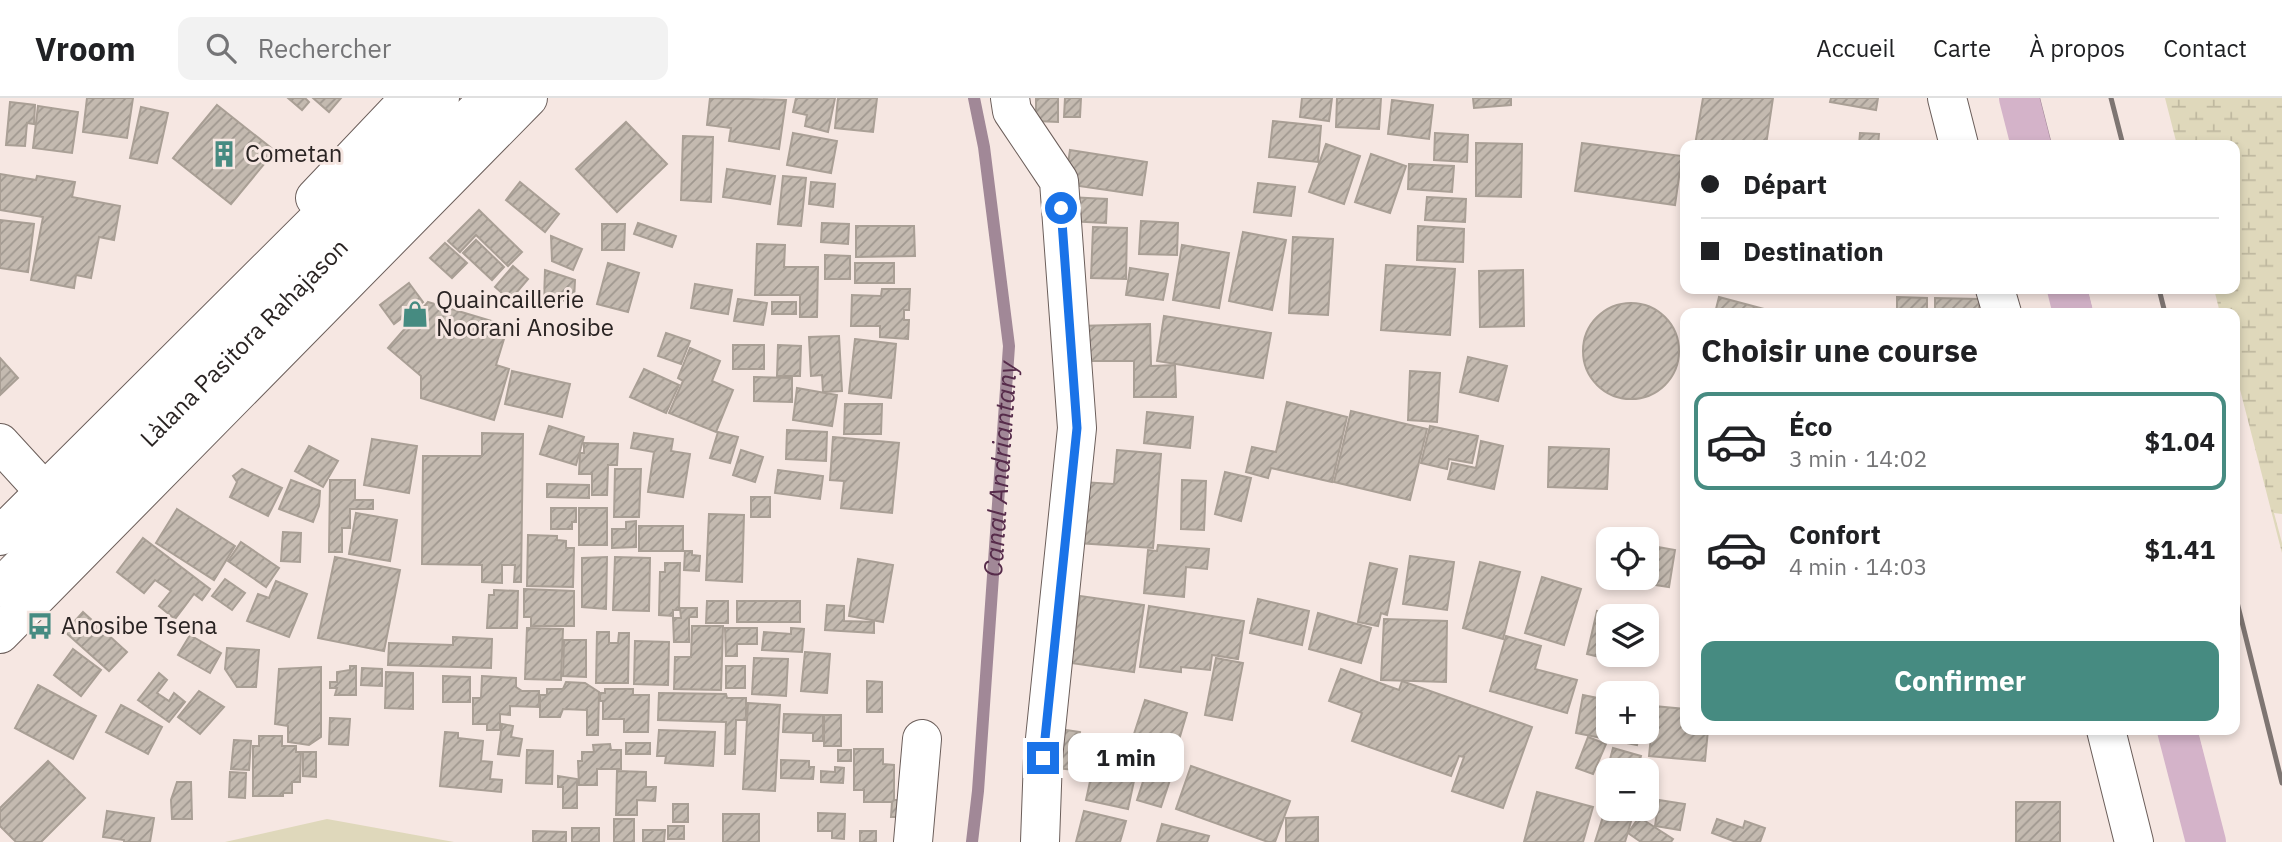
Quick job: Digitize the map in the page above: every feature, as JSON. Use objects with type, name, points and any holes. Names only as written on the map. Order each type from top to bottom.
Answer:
[{"type":"street","points":[[0,511],[227,290],[410,98]]},
{"type":"street","name":"Làlana Pasitora Rahajason","points":[[0,536],[440,98]]},
{"type":"street","name":"Làlana Pasitora Rahajason","points":[[0,588],[489,98]]},
{"type":"street","points":[[0,634],[528,98]]},
{"type":"street","points":[[1010,98],[1013,111],[1059,181],[1077,428],[1043,758],[1040,842]]},
{"type":"street","points":[[1947,98],[1958,140]]},
{"type":"street","points":[[0,443],[33,479]]},
{"type":"street","points":[[2107,735],[2134,842]]},
{"type":"street","points":[[913,842],[922,739]]},
{"type":"green space","points":[[2165,98],[2282,98],[2282,514],[2274,513],[2282,553],[2240,389],[2240,308],[2219,308],[2215,294],[2240,294],[2240,140],[2176,140]]},
{"type":"green space","points":[[327,819],[454,842],[225,842]]},
{"type":"building","points":[[87,98],[133,98],[127,138],[83,132]]},
{"type":"building","points":[[288,98],[305,98],[309,102],[302,110]]},
{"type":"building","points":[[313,98],[341,98],[329,112]]},
{"type":"building","points":[[710,98],[786,100],[779,149],[729,141],[731,128],[707,125]]},
{"type":"building","points":[[796,98],[835,98],[828,132],[805,126],[807,115],[793,112]]},
{"type":"building","points":[[838,98],[877,98],[873,132],[835,128]]},
{"type":"building","points":[[1036,98],[1058,98],[1058,122],[1036,121]]},
{"type":"building","points":[[1065,98],[1081,98],[1080,117],[1064,117]]},
{"type":"building","points":[[1302,98],[1332,98],[1329,121],[1300,117]]},
{"type":"building","points":[[1337,98],[1381,98],[1379,129],[1336,127]]},
{"type":"building","points":[[1473,98],[1511,98],[1511,105],[1474,108]]},
{"type":"building","points":[[1703,98],[1773,98],[1767,140],[1696,140]]},
{"type":"building","points":[[1831,98],[1878,98],[1876,110],[1830,102]]},
{"type":"building","points":[[1392,100],[1433,105],[1429,139],[1388,134]]},
{"type":"building","points":[[10,102],[35,105],[34,124],[27,123],[25,146],[6,145]]},
{"type":"building","name":"Cometan","points":[[217,105],[275,151],[231,204],[173,158]]},
{"type":"building","points":[[38,106],[78,112],[72,153],[33,148]]},
{"type":"building","points":[[141,107],[168,113],[157,163],[130,158]]},
{"type":"building","points":[[1273,121],[1321,126],[1318,162],[1269,157]]},
{"type":"building","points":[[626,122],[667,164],[617,212],[576,169]]},
{"type":"building","points":[[793,133],[837,141],[831,173],[787,165]]},
{"type":"building","points":[[1435,133],[1468,135],[1467,162],[1434,160]]},
{"type":"building","points":[[1860,133],[1879,134],[1878,140],[1859,140]]},
{"type":"building","points":[[683,136],[713,137],[711,202],[681,200]]},
{"type":"building","points":[[1476,143],[1522,144],[1521,197],[1476,196]]},
{"type":"building","points":[[1582,143],[1680,156],[1675,205],[1575,191]]},
{"type":"building","points":[[1326,144],[1360,156],[1344,204],[1309,192]]},
{"type":"building","points":[[1070,150],[1147,162],[1142,195],[1065,184]]},
{"type":"building","points":[[1371,154],[1406,166],[1390,213],[1355,202]]},
{"type":"building","points":[[1409,164],[1454,166],[1452,192],[1408,189]]},
{"type":"building","points":[[727,169],[775,176],[770,204],[723,197]]},
{"type":"building","points":[[0,174],[36,180],[37,176],[75,182],[72,197],[120,206],[114,240],[99,237],[91,278],[76,275],[74,288],[31,280],[43,217],[0,210]]},
{"type":"building","points":[[783,176],[806,178],[801,226],[778,224]]},
{"type":"building","points":[[520,182],[559,214],[545,232],[506,200]]},
{"type":"building","points":[[811,182],[835,184],[833,207],[809,204]]},
{"type":"building","points":[[1258,183],[1295,187],[1291,216],[1254,212]]},
{"type":"building","points":[[1068,197],[1107,199],[1106,223],[1067,221]]},
{"type":"building","points":[[1427,197],[1466,199],[1465,222],[1425,220]]},
{"type":"building","points":[[479,210],[522,252],[508,266],[476,235],[460,252],[448,241]]},
{"type":"building","points":[[0,220],[34,224],[28,272],[0,268]]},
{"type":"building","points":[[1141,221],[1178,223],[1177,255],[1139,254]]},
{"type":"building","points":[[638,223],[676,236],[672,247],[634,234]]},
{"type":"building","points":[[822,223],[849,224],[848,244],[821,242]]},
{"type":"building","points":[[602,224],[625,224],[624,250],[602,250]]},
{"type":"building","points":[[856,226],[914,226],[915,256],[856,257]]},
{"type":"building","points":[[1418,226],[1464,229],[1463,262],[1417,260]]},
{"type":"building","points":[[1093,227],[1127,228],[1126,279],[1091,278]]},
{"type":"building","points":[[1243,232],[1286,240],[1272,310],[1229,301]]},
{"type":"building","points":[[551,236],[582,249],[573,270],[552,261]]},
{"type":"building","points":[[1293,237],[1333,239],[1328,315],[1289,313]]},
{"type":"building","points":[[476,240],[504,267],[492,280],[463,253]]},
{"type":"building","points":[[445,243],[467,263],[452,278],[430,258]]},
{"type":"building","points":[[757,244],[785,245],[784,267],[818,267],[817,317],[800,317],[800,295],[755,295]]},
{"type":"building","points":[[1182,245],[1229,253],[1219,308],[1173,300]]},
{"type":"building","points":[[825,255],[850,256],[850,279],[825,279]]},
{"type":"building","points":[[608,263],[639,273],[628,312],[597,304]]},
{"type":"building","points":[[855,263],[894,263],[894,283],[855,283]]},
{"type":"building","points":[[1386,265],[1455,269],[1450,335],[1381,330]]},
{"type":"building","points":[[513,266],[528,279],[510,300],[495,287]]},
{"type":"building","points":[[1130,268],[1168,274],[1163,300],[1126,295]]},
{"type":"building","points":[[545,270],[575,280],[574,301],[544,300]]},
{"type":"building","points":[[1523,270],[1524,326],[1480,327],[1479,271]]},
{"type":"building","points":[[409,283],[423,302],[394,324],[380,305]]},
{"type":"building","points":[[695,284],[732,290],[728,314],[691,308]]},
{"type":"building","points":[[882,289],[910,289],[909,310],[904,310],[904,320],[909,320],[908,339],[880,337],[880,326],[851,326],[852,295],[881,296]]},
{"type":"building","points":[[1719,297],[1760,308],[1716,308]]},
{"type":"building","points":[[1897,297],[1927,298],[1927,308],[1897,308]]},
{"type":"building","points":[[1935,298],[1979,299],[1979,308],[1935,308]]},
{"type":"building","points":[[738,299],[767,303],[763,325],[734,321]]},
{"type":"building","points":[[428,302],[508,326],[496,365],[509,369],[494,420],[421,398],[421,376],[388,348]]},
{"type":"building","points":[[772,302],[796,302],[796,314],[772,314]]},
{"type":"building","points":[[1631,303],[1649,306],[1665,317],[1676,333],[1679,351],[1676,369],[1665,385],[1649,396],[1631,399],[1613,396],[1597,385],[1586,369],[1583,351],[1586,333],[1597,317],[1613,306]]},
{"type":"building","points":[[1164,316],[1271,333],[1263,378],[1157,361]]},
{"type":"building","points":[[1150,324],[1151,366],[1175,365],[1176,397],[1134,397],[1134,361],[1079,361],[1078,326]]},
{"type":"building","points":[[666,333],[690,341],[681,364],[658,356]]},
{"type":"building","points":[[839,336],[842,391],[823,392],[822,375],[811,376],[809,337]]},
{"type":"building","points":[[855,339],[896,344],[891,398],[849,393]]},
{"type":"building","points":[[733,345],[764,345],[764,369],[733,369]]},
{"type":"building","points":[[778,345],[801,346],[800,376],[777,376]]},
{"type":"building","points":[[690,348],[720,361],[712,381],[733,390],[716,432],[669,413],[683,381],[678,378]]},
{"type":"building","points":[[1468,357],[1507,366],[1498,401],[1460,392]]},
{"type":"building","points":[[0,358],[18,378],[0,395]]},
{"type":"building","points":[[644,369],[679,385],[666,413],[630,397]]},
{"type":"building","points":[[512,371],[570,384],[562,417],[505,404]]},
{"type":"building","points":[[1410,371],[1440,373],[1437,422],[1408,420]]},
{"type":"building","points":[[754,377],[792,378],[792,402],[754,401]]},
{"type":"building","points":[[797,388],[837,395],[832,426],[793,420]]},
{"type":"building","points":[[1287,402],[1347,417],[1332,482],[1271,468],[1268,478],[1246,472],[1252,447],[1276,452]]},
{"type":"building","points":[[845,404],[882,404],[881,434],[844,434]]},
{"type":"building","points":[[1351,411],[1427,429],[1410,500],[1334,482]]},
{"type":"building","points":[[1147,412],[1193,417],[1190,448],[1144,443]]},
{"type":"building","points":[[549,426],[584,437],[576,465],[540,454]]},
{"type":"building","points":[[1430,426],[1478,436],[1472,463],[1449,459],[1447,469],[1421,463]]},
{"type":"building","points":[[787,430],[827,432],[826,461],[786,459]]},
{"type":"building","points":[[718,432],[738,437],[730,463],[710,458]]},
{"type":"building","points":[[482,433],[523,434],[521,582],[514,582],[515,565],[502,565],[502,583],[482,582],[482,565],[422,564],[423,456],[482,456]]},
{"type":"building","points":[[634,433],[673,439],[671,451],[690,454],[683,497],[648,492],[654,452],[631,448]]},
{"type":"building","points":[[833,437],[899,443],[892,513],[841,508],[844,481],[830,480]]},
{"type":"building","points":[[372,439],[417,446],[409,493],[364,485]]},
{"type":"building","points":[[1481,441],[1503,446],[1494,489],[1448,479],[1452,463],[1476,468]]},
{"type":"building","points":[[584,443],[618,444],[617,465],[608,465],[607,495],[592,495],[592,474],[579,474],[580,453],[584,453]]},
{"type":"building","points":[[309,446],[338,461],[323,487],[295,471]]},
{"type":"building","points":[[1549,447],[1609,449],[1607,489],[1548,487]]},
{"type":"building","points":[[741,450],[763,457],[755,482],[733,475]]},
{"type":"building","points":[[1117,450],[1161,454],[1153,548],[1077,543],[1082,482],[1114,484]]},
{"type":"building","points":[[242,469],[282,488],[268,516],[230,497],[237,482],[233,476]]},
{"type":"building","points":[[615,469],[641,469],[639,517],[614,517]]},
{"type":"building","points":[[778,470],[823,476],[820,499],[775,493]]},
{"type":"building","points":[[1225,472],[1251,478],[1241,521],[1215,514]]},
{"type":"building","points":[[291,480],[320,491],[319,506],[313,522],[279,509]]},
{"type":"building","points":[[330,480],[355,480],[355,500],[373,500],[373,509],[350,509],[350,528],[342,528],[342,552],[329,552]]},
{"type":"building","points":[[1182,480],[1206,481],[1204,530],[1181,529]]},
{"type":"building","points":[[547,484],[589,485],[589,498],[547,497]]},
{"type":"building","points":[[751,497],[770,497],[770,517],[751,517]]},
{"type":"building","points":[[551,508],[576,508],[576,522],[572,522],[572,529],[551,529]]},
{"type":"building","points":[[579,508],[607,508],[607,545],[579,545]]},
{"type":"building","points":[[177,509],[235,546],[214,580],[156,543]]},
{"type":"building","points":[[356,513],[397,520],[390,561],[349,554]]},
{"type":"building","points":[[709,514],[744,515],[742,582],[706,580]]},
{"type":"building","points":[[636,521],[636,547],[612,548],[612,529],[626,529],[626,522]]},
{"type":"building","points":[[639,526],[683,526],[683,551],[639,551]]},
{"type":"building","points":[[283,532],[301,533],[300,562],[281,561]]},
{"type":"building","points":[[528,535],[557,536],[557,540],[566,541],[566,548],[574,548],[573,587],[527,586]]},
{"type":"building","points":[[143,538],[210,589],[202,600],[194,594],[175,619],[159,606],[171,591],[155,580],[144,593],[117,572]]},
{"type":"building","points":[[241,542],[279,568],[266,587],[228,561]]},
{"type":"building","points":[[1158,545],[1209,549],[1207,569],[1186,567],[1184,597],[1144,593],[1148,550],[1157,551]]},
{"type":"building","points":[[1659,547],[1675,550],[1669,587],[1659,585]]},
{"type":"building","points":[[685,551],[692,551],[692,555],[700,556],[699,571],[684,570]]},
{"type":"building","points":[[1410,556],[1454,562],[1447,610],[1403,604]]},
{"type":"building","points":[[335,557],[400,570],[384,651],[318,638]]},
{"type":"building","points":[[607,557],[606,609],[582,607],[582,558]]},
{"type":"building","points":[[615,557],[650,558],[649,611],[613,610]]},
{"type":"building","points":[[858,559],[893,565],[883,622],[849,616]]},
{"type":"building","points":[[1480,562],[1520,572],[1503,639],[1463,628]]},
{"type":"building","points":[[665,563],[680,563],[679,610],[673,610],[673,616],[659,615],[660,572],[665,572]]},
{"type":"building","points":[[1370,563],[1397,569],[1387,615],[1381,613],[1378,626],[1358,622]]},
{"type":"building","points":[[1542,577],[1581,589],[1564,645],[1525,633]]},
{"type":"building","points":[[225,579],[245,593],[232,610],[212,596]]},
{"type":"building","points":[[276,581],[307,594],[289,637],[247,621],[258,594],[269,598]]},
{"type":"building","points":[[524,589],[574,591],[574,626],[531,626],[531,617],[524,617]]},
{"type":"building","points":[[494,590],[518,591],[517,628],[487,628],[489,595],[494,595]]},
{"type":"building","points":[[1080,596],[1144,605],[1134,672],[1071,663]]},
{"type":"building","points":[[1258,599],[1309,611],[1302,645],[1250,633]]},
{"type":"building","points":[[707,601],[728,601],[728,623],[706,623]]},
{"type":"building","points":[[737,601],[800,601],[800,622],[737,622]]},
{"type":"building","points":[[827,605],[844,606],[844,621],[874,622],[874,633],[825,630]]},
{"type":"building","points":[[1149,606],[1244,621],[1238,659],[1212,655],[1210,670],[1181,667],[1181,672],[1140,667]]},
{"type":"building","points":[[680,608],[697,608],[697,617],[689,617],[689,642],[674,642],[673,618],[681,618]]},
{"type":"building","points":[[83,612],[127,652],[109,671],[65,632]]},
{"type":"building","points":[[1318,613],[1371,628],[1361,663],[1309,649]]},
{"type":"building","points":[[1596,615],[1596,656],[1587,654]]},
{"type":"building","points":[[1384,619],[1447,621],[1446,682],[1381,680]]},
{"type":"building","points":[[692,626],[723,626],[721,690],[674,689],[675,657],[691,657]]},
{"type":"building","points":[[527,628],[563,629],[561,680],[525,679]]},
{"type":"building","points":[[725,628],[757,628],[757,644],[737,644],[737,656],[726,656]]},
{"type":"building","points":[[791,628],[804,629],[802,652],[762,650],[764,632],[791,634]]},
{"type":"building","points":[[597,632],[609,632],[609,643],[618,643],[619,633],[629,633],[628,683],[596,683]]},
{"type":"building","points":[[190,635],[221,653],[210,673],[178,655]]},
{"type":"building","points":[[1506,636],[1541,646],[1535,669],[1577,680],[1567,713],[1490,691]]},
{"type":"building","points":[[453,637],[492,639],[491,668],[388,665],[389,643],[453,645]]},
{"type":"building","points":[[564,640],[586,640],[586,677],[563,676]]},
{"type":"building","points":[[635,641],[669,642],[668,685],[634,684]]},
{"type":"building","points":[[227,648],[259,650],[256,687],[237,687],[225,669]]},
{"type":"building","points":[[73,649],[101,670],[81,696],[54,675]]},
{"type":"building","points":[[805,652],[830,654],[827,693],[801,691]]},
{"type":"building","points":[[754,658],[788,659],[786,696],[752,694]]},
{"type":"building","points":[[1216,658],[1243,663],[1232,720],[1205,715]]},
{"type":"building","points":[[350,666],[356,666],[356,695],[335,695],[337,688],[330,688],[330,682],[337,682],[337,672],[350,670]]},
{"type":"building","points":[[726,666],[745,666],[745,688],[726,688]]},
{"type":"building","points":[[321,667],[321,737],[309,745],[288,742],[288,726],[275,724],[279,669]]},
{"type":"building","points":[[362,668],[382,669],[382,686],[361,685]]},
{"type":"building","points":[[1341,669],[1399,690],[1402,681],[1532,727],[1503,808],[1452,791],[1464,757],[1459,756],[1451,776],[1352,741],[1362,713],[1329,701]]},
{"type":"building","points":[[386,672],[413,673],[413,709],[385,708]]},
{"type":"building","points":[[159,673],[167,680],[157,693],[169,701],[174,693],[185,702],[169,722],[138,700]]},
{"type":"building","points":[[443,676],[470,677],[470,702],[443,702]]},
{"type":"building","points":[[482,676],[516,678],[516,687],[522,691],[539,691],[539,707],[510,706],[510,715],[500,714],[500,730],[487,730],[487,724],[473,724],[473,698],[481,698]]},
{"type":"building","points":[[867,681],[882,682],[882,712],[867,712]]},
{"type":"building","points":[[566,682],[585,683],[599,692],[598,735],[587,735],[587,710],[563,709],[560,717],[540,717],[540,695],[547,695],[547,689],[563,689]]},
{"type":"building","points":[[38,685],[96,716],[73,759],[15,728]]},
{"type":"building","points":[[605,689],[633,689],[633,695],[649,695],[648,732],[624,732],[624,719],[603,719],[600,693],[605,693]]},
{"type":"building","points":[[199,691],[224,707],[200,734],[178,717]]},
{"type":"building","points":[[659,693],[726,694],[727,698],[746,698],[746,720],[736,720],[735,754],[725,754],[726,722],[658,720]]},
{"type":"building","points":[[1583,695],[1596,698],[1596,737],[1576,733]]},
{"type":"building","points":[[1145,700],[1187,713],[1176,750],[1133,737]]},
{"type":"building","points":[[748,703],[780,705],[775,791],[743,789]]},
{"type":"building","points":[[121,705],[162,727],[148,754],[106,732]]},
{"type":"building","points":[[1659,706],[1680,709],[1680,735],[1708,735],[1705,761],[1649,756],[1650,744],[1659,744]]},
{"type":"building","points":[[784,714],[823,715],[823,741],[813,741],[813,733],[783,732]]},
{"type":"building","points":[[824,715],[841,715],[841,746],[824,746]]},
{"type":"building","points":[[330,718],[350,719],[348,745],[329,744]]},
{"type":"building","points":[[502,724],[513,726],[511,737],[522,739],[519,756],[498,754]]},
{"type":"building","points":[[1053,728],[1080,732],[1074,770],[1047,767]]},
{"type":"building","points":[[659,730],[715,732],[713,766],[665,763],[666,756],[657,756]]},
{"type":"building","points":[[445,732],[458,733],[458,738],[483,741],[481,761],[492,762],[490,779],[502,780],[501,792],[440,786]]},
{"type":"building","points":[[259,736],[282,736],[282,746],[296,746],[296,752],[301,752],[300,782],[292,782],[292,793],[283,793],[283,796],[253,796],[253,746],[259,746]]},
{"type":"building","points":[[1588,737],[1596,740],[1596,744],[1606,744],[1600,758],[1596,758],[1593,774],[1576,768]]},
{"type":"building","points":[[234,740],[251,741],[249,770],[231,769]]},
{"type":"building","points":[[626,743],[650,743],[650,754],[626,754]]},
{"type":"building","points":[[610,744],[611,750],[621,750],[621,769],[597,769],[597,785],[579,785],[578,761],[582,761],[582,752],[594,752],[593,745]]},
{"type":"building","points":[[1613,748],[1641,756],[1640,758],[1610,758]]},
{"type":"building","points":[[854,749],[883,749],[883,764],[894,765],[894,800],[901,800],[901,817],[891,817],[892,802],[864,802],[864,790],[854,790]]},
{"type":"building","points":[[527,750],[553,751],[552,784],[526,783]]},
{"type":"building","points":[[838,750],[851,750],[851,761],[838,761]]},
{"type":"building","points":[[303,752],[316,752],[316,777],[303,776]]},
{"type":"building","points":[[1096,754],[1138,762],[1128,809],[1086,800]]},
{"type":"building","points":[[1152,754],[1176,762],[1161,807],[1137,800]]},
{"type":"building","points":[[781,760],[809,761],[809,767],[814,767],[813,779],[781,778]]},
{"type":"building","points":[[48,761],[85,798],[41,842],[16,842],[0,826],[0,808]]},
{"type":"building","points":[[1191,766],[1290,801],[1275,842],[1268,842],[1176,809]]},
{"type":"building","points":[[835,767],[844,768],[843,783],[821,782],[821,771],[835,772]]},
{"type":"building","points":[[617,771],[646,772],[646,787],[656,787],[655,801],[637,800],[637,815],[616,815]]},
{"type":"building","points":[[230,772],[246,773],[245,798],[229,797]]},
{"type":"building","points":[[558,776],[577,779],[577,808],[563,808],[563,787],[558,787]]},
{"type":"building","points":[[177,782],[191,782],[192,819],[172,819],[171,800]]},
{"type":"building","points":[[1537,792],[1593,807],[1583,842],[1524,842]]},
{"type":"building","points":[[1659,800],[1685,804],[1680,830],[1655,826],[1656,821],[1659,821]]},
{"type":"building","points":[[2016,802],[2060,802],[2060,842],[2016,842]]},
{"type":"building","points":[[673,804],[688,804],[688,822],[673,822]]},
{"type":"building","points":[[107,811],[154,818],[150,842],[124,842],[103,837]]},
{"type":"building","points":[[1084,811],[1126,821],[1120,842],[1076,842]]},
{"type":"building","points":[[818,813],[845,814],[844,839],[832,838],[832,831],[818,831]]},
{"type":"building","points":[[723,814],[759,814],[759,842],[723,842]]},
{"type":"building","points":[[1318,817],[1318,842],[1286,842],[1286,818]]},
{"type":"building","points":[[614,819],[634,819],[634,842],[614,842]]},
{"type":"building","points":[[1717,819],[1743,828],[1745,821],[1765,828],[1760,842],[1736,842],[1712,833]]},
{"type":"building","points":[[1602,821],[1631,821],[1625,842],[1595,842]]},
{"type":"building","points":[[1636,821],[1645,821],[1673,839],[1671,842],[1641,842],[1628,833]]},
{"type":"building","points":[[1162,824],[1209,836],[1207,842],[1157,842]]},
{"type":"building","points":[[668,826],[684,826],[684,839],[668,839]]},
{"type":"building","points":[[572,828],[599,828],[599,842],[572,842]]},
{"type":"building","points":[[643,830],[665,830],[664,842],[643,842]]},
{"type":"building","points":[[533,831],[566,832],[566,842],[533,842]]},
{"type":"building","points":[[860,831],[876,831],[876,842],[860,842]]},
{"type":"waterway","name":"Canal Andriantany","points":[[972,842],[978,791],[1009,346],[984,147],[974,98]]},
{"type":"waterway","name":"Canal Andriantany","points":[[2019,98],[2030,140]]},
{"type":"waterway","points":[[2034,98],[2045,140]]},
{"type":"waterway","name":"Canal Andriantany","points":[[2068,294],[2072,308]]},
{"type":"waterway","points":[[2082,294],[2086,308]]},
{"type":"waterway","name":"Canal Andriantany","points":[[2178,735],[2206,842]]},
{"type":"waterway","points":[[2192,735],[2219,842]]},
{"type":"railway","points":[[2111,98],[2122,140]]},
{"type":"railway","points":[[2160,294],[2164,308]]},
{"type":"railway","points":[[2240,614],[2282,783]]},
{"type":"place","name":"Cometan","points":[[224,154]]},
{"type":"place","name":"Quaincaillerie Noorani Anosibe","points":[[415,314]]},
{"type":"place","name":"Anosibe Tsena","points":[[40,626]]},
{"type":"route","points":[[1043,758],[1077,428],[1061,208]]}]
